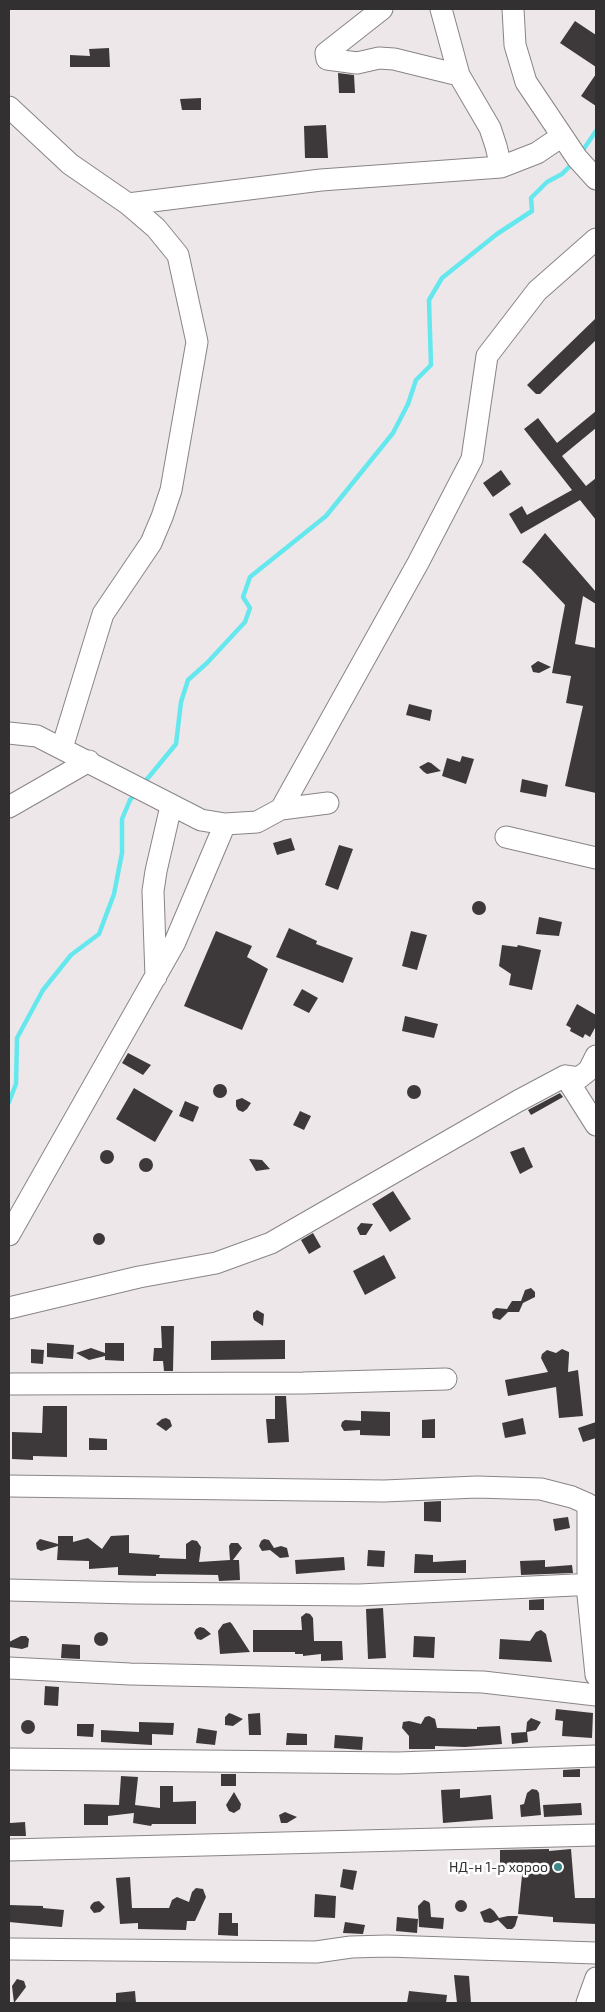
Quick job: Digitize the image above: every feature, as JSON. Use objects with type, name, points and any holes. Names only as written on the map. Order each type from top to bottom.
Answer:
[{"type":"street","points":[[382,9],[326,53],[327,59],[357,64],[379,58],[394,59],[459,75]]},
{"type":"street","points":[[441,9],[459,75],[490,128],[501,167]]},
{"type":"street","points":[[513,9],[516,45],[526,82],[577,158],[596,179]]},
{"type":"street","points":[[9,107],[70,164],[128,204],[156,228],[178,255],[196,342],[196,353],[170,490],[162,517],[150,544],[103,614],[62,748]]},
{"type":"street","points":[[128,204],[321,180],[501,167],[537,153],[562,136]]},
{"type":"street","points":[[281,809],[418,563],[472,459],[487,356],[537,291],[596,239]]},
{"type":"street","points":[[9,726],[37,736],[89,761],[201,820],[225,824],[257,822],[281,809],[328,803]]},
{"type":"street","points":[[9,734],[37,736]]},
{"type":"street","points":[[9,807],[89,761]]},
{"type":"street","points":[[156,977],[154,891],[166,803]]},
{"type":"street","points":[[9,1236],[175,942],[225,824]]},
{"type":"street","points":[[506,837],[596,858]]},
{"type":"street","points":[[9,1308],[139,1277],[216,1263],[271,1242],[565,1076],[579,1078],[589,1070],[596,1056]]},
{"type":"street","points":[[565,1076],[596,1125]]},
{"type":"street","points":[[9,1384],[303,1383],[446,1380]]},
{"type":"street","points":[[9,1486],[384,1491],[477,1487],[541,1489],[572,1497],[588,1504],[593,1521],[592,1584],[596,1668]]},
{"type":"street","points":[[9,1590],[132,1593],[359,1594],[592,1584]]},
{"type":"street","points":[[9,1668],[130,1674],[483,1682],[596,1694]]},
{"type":"street","points":[[9,1759],[398,1763],[596,1756]]},
{"type":"street","points":[[9,1850],[596,1835]]},
{"type":"street","points":[[9,1948],[316,1952],[350,1947],[387,1946],[596,1954]]},
{"type":"street","points":[[587,2003],[596,1978]]},
{"type":"building","points":[[575,21],[596,35],[596,67],[560,43]]},
{"type":"building","points":[[109,48],[110,67],[70,67],[70,55],[90,56],[89,49]]},
{"type":"building","points":[[338,73],[354,75],[355,93],[339,93]]},
{"type":"building","points":[[596,74],[596,106],[581,96]]},
{"type":"building","points":[[201,98],[201,110],[182,110],[180,99]]},
{"type":"building","points":[[326,125],[328,158],[305,158],[304,126]]},
{"type":"building","points":[[596,318],[596,340],[540,394],[536,394],[527,385]]},
{"type":"building","points":[[596,411],[596,428],[562,456],[586,486],[596,478],[596,520],[580,500],[521,534],[509,514],[522,506],[527,515],[572,490],[524,429],[538,418],[557,443]]},
{"type":"building","points":[[501,470],[511,484],[493,497],[483,483]]},
{"type":"building","points":[[545,533],[596,592],[596,604],[583,596],[575,644],[596,648],[596,793],[565,786],[583,706],[566,703],[571,676],[552,673],[565,605],[522,562]]},
{"type":"building","points":[[538,661],[551,667],[539,673],[533,672],[531,666]]},
{"type":"building","points":[[409,704],[432,710],[430,721],[406,715]]},
{"type":"building","points":[[462,756],[474,759],[466,784],[442,776],[447,758],[460,762]]},
{"type":"building","points":[[428,762],[441,771],[427,774],[424,772],[419,767]]},
{"type":"building","points":[[522,779],[548,785],[546,797],[520,792]]},
{"type":"building","points":[[291,838],[295,850],[277,855],[273,843]]},
{"type":"building","points":[[339,845],[353,849],[338,890],[325,885]]},
{"type":"building","points":[[479,901],[484,903],[486,908],[484,913],[479,915],[474,913],[472,908],[474,903]]},
{"type":"building","points":[[539,917],[562,922],[559,936],[536,934]]},
{"type":"building","points":[[289,928],[317,941],[316,944],[353,958],[343,983],[276,957]]},
{"type":"building","points":[[216,931],[252,946],[247,957],[268,969],[242,1030],[184,1006]]},
{"type":"building","points":[[411,931],[427,935],[417,970],[402,966]]},
{"type":"building","points":[[502,945],[517,947],[518,945],[541,950],[532,990],[509,985],[511,974],[499,966]]},
{"type":"building","points":[[302,989],[318,998],[309,1013],[293,1005]]},
{"type":"building","points":[[577,1004],[596,1015],[596,1026],[590,1037],[585,1034],[583,1038],[570,1031],[571,1028],[566,1025]]},
{"type":"building","points":[[405,1016],[438,1024],[434,1038],[402,1031]]},
{"type":"building","points":[[128,1053],[151,1065],[143,1075],[122,1063]]},
{"type":"building","points":[[220,1084],[225,1086],[227,1091],[225,1096],[220,1098],[215,1096],[213,1091],[215,1086]]},
{"type":"building","points":[[414,1085],[419,1087],[421,1092],[419,1097],[414,1099],[409,1097],[407,1092],[409,1087]]},
{"type":"building","points":[[134,1088],[173,1111],[155,1142],[116,1119]]},
{"type":"building","points":[[560,1093],[563,1097],[531,1115],[528,1110]]},
{"type":"building","points":[[242,1098],[251,1103],[243,1112],[238,1110],[236,1106],[236,1100]]},
{"type":"building","points":[[185,1101],[199,1107],[193,1122],[179,1116]]},
{"type":"building","points":[[300,1111],[311,1116],[304,1130],[293,1125]]},
{"type":"building","points":[[524,1147],[533,1167],[520,1174],[510,1152]]},
{"type":"building","points":[[107,1150],[112,1152],[114,1157],[112,1162],[107,1164],[102,1162],[100,1157],[102,1152]]},
{"type":"building","points":[[146,1158],[151,1160],[153,1165],[151,1170],[146,1172],[141,1170],[139,1165],[141,1160]]},
{"type":"building","points":[[249,1159],[262,1160],[270,1169],[256,1171]]},
{"type":"building","points":[[393,1191],[411,1219],[390,1232],[372,1204]]},
{"type":"building","points":[[361,1223],[373,1224],[366,1235],[360,1235],[358,1231],[357,1228]]},
{"type":"building","points":[[97,1233],[101,1233],[105,1239],[101,1245],[97,1245],[93,1241],[93,1237]]},
{"type":"building","points":[[313,1233],[321,1247],[309,1254],[301,1240]]},
{"type":"building","points":[[384,1255],[396,1278],[365,1295],[353,1271]]},
{"type":"building","points":[[531,1288],[535,1292],[535,1297],[523,1303],[519,1312],[508,1312],[500,1320],[493,1318],[492,1312],[496,1308],[507,1309],[512,1301],[521,1301],[525,1290]]},
{"type":"building","points":[[257,1310],[264,1314],[263,1326],[254,1320],[253,1313]]},
{"type":"building","points":[[161,1326],[174,1326],[173,1371],[164,1371],[163,1361],[153,1361],[154,1348],[162,1348]]},
{"type":"building","points":[[285,1340],[285,1359],[211,1360],[211,1341]]},
{"type":"building","points":[[47,1343],[74,1345],[73,1359],[47,1357]]},
{"type":"building","points":[[105,1343],[124,1343],[124,1361],[105,1360],[105,1356],[89,1360],[76,1353],[91,1348],[105,1353]]},
{"type":"building","points":[[31,1349],[44,1350],[43,1364],[31,1363]]},
{"type":"building","points":[[562,1349],[569,1352],[568,1372],[578,1370],[583,1416],[559,1418],[556,1387],[508,1396],[505,1380],[548,1372],[541,1358],[542,1354],[547,1350],[556,1353]]},
{"type":"building","points":[[275,1396],[286,1396],[289,1442],[268,1443],[266,1419],[275,1419]]},
{"type":"building","points":[[43,1406],[67,1406],[67,1457],[33,1456],[33,1460],[12,1459],[12,1432],[42,1433]]},
{"type":"building","points":[[361,1411],[390,1412],[390,1436],[360,1435],[360,1430],[344,1431],[341,1426],[342,1422],[345,1420],[361,1421]]},
{"type":"building","points":[[166,1418],[170,1420],[172,1426],[166,1431],[156,1424]]},
{"type":"building","points":[[523,1418],[526,1434],[505,1438],[502,1423]]},
{"type":"building","points":[[435,1419],[435,1438],[422,1438],[422,1420]]},
{"type":"building","points":[[596,1422],[596,1438],[583,1442],[578,1428]]},
{"type":"building","points":[[89,1438],[107,1439],[107,1450],[89,1450]]},
{"type":"building","points":[[441,1501],[441,1522],[424,1521],[424,1502]]},
{"type":"building","points":[[568,1517],[570,1528],[555,1531],[553,1519]]},
{"type":"building","points":[[129,1535],[129,1553],[160,1555],[159,1558],[186,1559],[186,1544],[192,1540],[197,1541],[201,1547],[199,1562],[230,1560],[229,1546],[231,1543],[238,1543],[242,1548],[233,1560],[239,1560],[240,1580],[219,1581],[218,1575],[118,1575],[118,1567],[89,1569],[89,1561],[57,1560],[58,1546],[41,1551],[37,1549],[36,1543],[40,1539],[58,1544],[58,1536],[73,1536],[73,1542],[88,1538],[102,1549],[111,1536]]},
{"type":"building","points":[[264,1539],[269,1540],[274,1548],[281,1546],[287,1548],[289,1557],[280,1558],[270,1550],[262,1551],[259,1546]]},
{"type":"building","points":[[368,1550],[385,1551],[384,1567],[367,1566]]},
{"type":"building","points":[[415,1554],[433,1555],[433,1562],[466,1560],[466,1573],[414,1573]]},
{"type":"building","points":[[344,1557],[345,1570],[296,1574],[295,1560]]},
{"type":"building","points":[[545,1560],[545,1567],[572,1565],[573,1573],[521,1575],[520,1561]]},
{"type":"building","points":[[544,1599],[544,1610],[529,1610],[529,1600]]},
{"type":"building","points":[[383,1608],[386,1658],[368,1659],[366,1609]]},
{"type":"building","points":[[306,1613],[310,1614],[313,1618],[314,1641],[342,1641],[343,1660],[321,1661],[321,1654],[303,1656],[303,1654],[295,1654],[295,1652],[253,1652],[253,1630],[302,1630],[301,1617]]},
{"type":"building","points":[[230,1622],[250,1652],[220,1654],[218,1631],[223,1624]]},
{"type":"building","points":[[200,1627],[211,1634],[201,1640],[197,1639],[194,1633]]},
{"type":"building","points":[[541,1630],[546,1634],[552,1662],[499,1659],[500,1639],[530,1641],[536,1632]]},
{"type":"building","points":[[101,1632],[106,1634],[108,1639],[106,1644],[101,1646],[96,1644],[94,1639],[96,1634]]},
{"type":"building","points":[[21,1636],[26,1636],[29,1639],[28,1647],[22,1649],[9,1647],[9,1642]]},
{"type":"building","points":[[414,1636],[435,1637],[434,1658],[413,1657]]},
{"type":"building","points":[[62,1644],[80,1645],[80,1659],[61,1658]]},
{"type":"building","points":[[45,1686],[59,1687],[58,1706],[44,1705]]},
{"type":"building","points":[[556,1709],[593,1713],[592,1738],[562,1736],[563,1721],[555,1720]]},
{"type":"building","points":[[229,1713],[243,1719],[233,1726],[225,1725],[225,1717]]},
{"type":"building","points":[[260,1713],[261,1735],[249,1735],[248,1714]]},
{"type":"building","points":[[429,1716],[435,1719],[437,1728],[477,1729],[477,1727],[500,1726],[502,1744],[465,1747],[435,1746],[435,1749],[409,1749],[409,1736],[402,1728],[403,1722],[409,1721],[421,1724],[425,1717]]},
{"type":"building","points":[[531,1718],[541,1722],[536,1730],[527,1732],[528,1742],[512,1744],[511,1733],[526,1732],[527,1722]]},
{"type":"building","points":[[28,1720],[33,1722],[35,1727],[33,1732],[28,1734],[23,1732],[21,1727],[23,1722]]},
{"type":"building","points":[[139,1722],[174,1723],[173,1735],[152,1734],[152,1745],[101,1742],[101,1730],[139,1732]]},
{"type":"building","points":[[77,1724],[94,1724],[93,1737],[77,1736]]},
{"type":"building","points":[[198,1728],[217,1731],[215,1745],[196,1743]]},
{"type":"building","points":[[287,1733],[307,1734],[307,1745],[286,1745]]},
{"type":"building","points":[[335,1735],[363,1737],[362,1750],[334,1748]]},
{"type":"building","points":[[580,1769],[580,1777],[563,1777],[563,1770]]},
{"type":"building","points":[[221,1774],[236,1774],[236,1786],[221,1786]]},
{"type":"building","points":[[121,1776],[138,1777],[135,1805],[160,1808],[160,1786],[173,1786],[173,1802],[196,1801],[196,1824],[152,1824],[151,1826],[133,1823],[134,1813],[108,1816],[108,1825],[84,1825],[84,1804],[119,1805]]},
{"type":"building","points":[[460,1789],[460,1798],[491,1795],[493,1819],[443,1823],[441,1790]]},
{"type":"building","points":[[532,1789],[537,1790],[539,1793],[541,1815],[521,1817],[520,1805],[524,1804],[527,1793]]},
{"type":"building","points":[[234,1792],[241,1804],[240,1809],[234,1813],[229,1811],[226,1805]]},
{"type":"building","points":[[581,1803],[582,1815],[544,1817],[543,1805]]},
{"type":"building","points":[[285,1812],[297,1817],[287,1823],[281,1823],[279,1815]]},
{"type":"building","points":[[25,1822],[26,1836],[10,1836],[10,1823]]},
{"type":"building","points":[[549,1849],[549,1851],[571,1849],[575,1898],[596,1898],[596,1924],[553,1922],[553,1917],[518,1914],[523,1866],[500,1866],[500,1850]]},
{"type":"building","points":[[343,1869],[357,1871],[353,1890],[340,1887]]},
{"type":"building","points":[[130,1877],[132,1908],[169,1908],[172,1900],[177,1897],[189,1902],[192,1892],[196,1888],[203,1889],[206,1897],[195,1921],[187,1921],[186,1930],[138,1929],[138,1923],[120,1924],[116,1878]]},
{"type":"building","points":[[315,1894],[336,1896],[335,1918],[314,1917]]},
{"type":"building","points":[[424,1900],[430,1904],[431,1917],[444,1918],[443,1929],[419,1927],[418,1906]]},
{"type":"building","points":[[463,1900],[466,1901],[466,1911],[459,1912],[456,1911],[455,1904],[456,1901]]},
{"type":"building","points":[[99,1901],[105,1907],[100,1912],[94,1913],[90,1908],[91,1905]]},
{"type":"building","points":[[9,1905],[43,1906],[43,1908],[64,1910],[62,1927],[9,1922]]},
{"type":"building","points":[[490,1908],[499,1918],[518,1916],[515,1926],[512,1929],[507,1929],[498,1920],[491,1923],[484,1922],[480,1912]]},
{"type":"building","points":[[219,1913],[232,1913],[232,1923],[238,1923],[238,1936],[218,1935]]},
{"type":"building","points":[[397,1917],[418,1919],[417,1933],[396,1931]]},
{"type":"building","points":[[345,1922],[365,1925],[363,1934],[343,1933]]},
{"type":"building","points":[[454,1975],[469,1976],[471,2003],[457,2003]]},
{"type":"building","points":[[17,1979],[24,1981],[26,1987],[14,2003],[12,1986]]},
{"type":"building","points":[[135,1991],[136,2003],[116,2003],[116,1993]]},
{"type":"building","points":[[409,1991],[447,1995],[446,2003],[407,2003]]},
{"type":"waterway","points":[[581,153],[596,131]]},
{"type":"waterway","points":[[143,784],[176,744],[181,702],[188,680],[207,663],[245,622],[250,608],[243,597],[250,577],[326,516],[393,433],[408,404],[416,380],[431,365],[429,300],[442,278],[497,234],[532,211],[531,198],[547,182],[562,174],[573,163]]},
{"type":"waterway","points":[[9,1102],[16,1084],[17,1038],[43,990],[71,955],[99,934],[114,894],[122,853],[122,819],[130,800],[135,794]]},
{"type":"place","name":"НД-н 1-р хороо","points":[[558,1867]]}]
